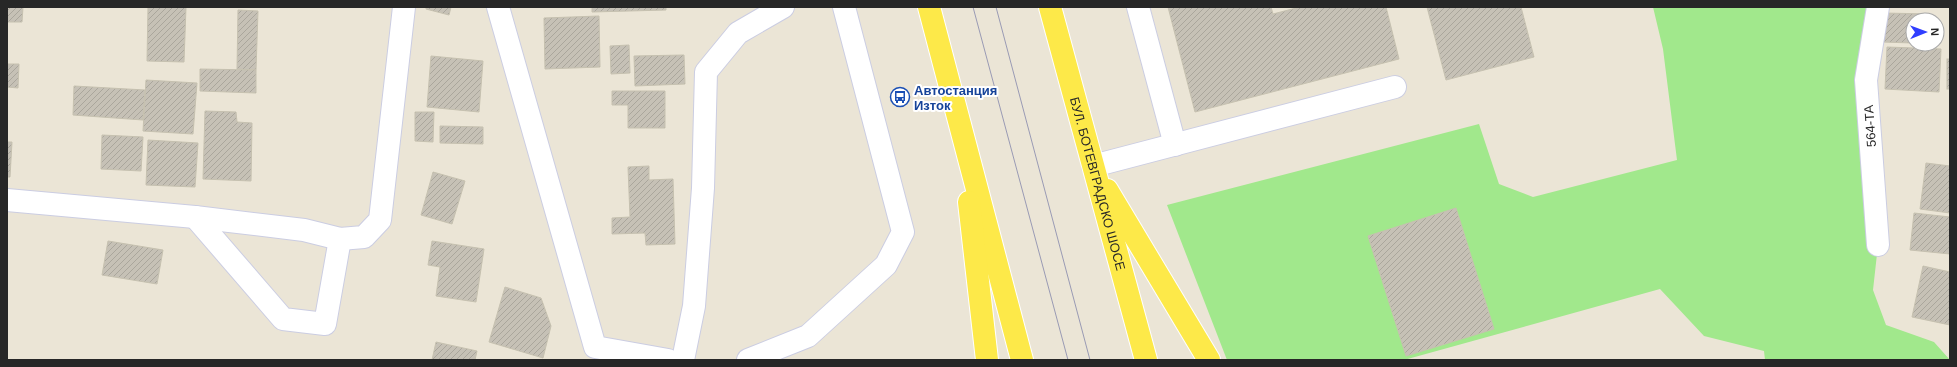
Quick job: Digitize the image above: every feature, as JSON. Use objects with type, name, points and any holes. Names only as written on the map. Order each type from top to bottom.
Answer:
[{"type":"main road","points":[[929,7],[1022,360]]},
{"type":"main road","name":"БУЛ. БОТЕВГРАДСКО ШОСЕ","points":[[1050,7],[1146,360]]},
{"type":"main road","points":[[958,118],[986,360]]},
{"type":"main road","points":[[1093,166],[1209,360]]},
{"type":"street","points":[[7,200],[195,217],[304,230],[340,239],[364,237],[380,220],[404,7]]},
{"type":"street","points":[[498,7],[595,347],[668,360]]},
{"type":"street","points":[[683,360],[694,306],[703,188],[706,72],[738,33],[783,7]]},
{"type":"street","points":[[748,360],[808,336],[886,265],[903,232],[844,7]]},
{"type":"street","points":[[1138,7],[1175,145]]},
{"type":"street","name":"564-ТА","points":[[1878,7],[1866,80],[1878,245]]},
{"type":"street","points":[[1093,166],[1395,87]]},
{"type":"street","points":[[195,217],[283,319],[325,324],[340,239]]},
{"type":"green space","points":[[1653,7],[1878,7],[1866,80],[1878,245],[1873,290],[1886,325],[1934,342],[1950,360],[1765,360],[1764,351],[1704,336],[1660,289],[1404,360],[1227,360],[1167,205],[1479,124],[1499,184],[1533,197],[1677,160],[1663,49]]},
{"type":"building","points":[[7,7],[23,7],[22,22],[7,22]]},
{"type":"building","points":[[148,7],[186,7],[184,62],[147,61]]},
{"type":"building","points":[[426,7],[451,7],[449,15],[426,9]]},
{"type":"building","points":[[592,7],[666,7],[666,10],[592,12]]},
{"type":"building","points":[[1168,7],[1271,7],[1273,14],[1300,7],[1386,7],[1399,59],[1195,112]]},
{"type":"building","points":[[1427,7],[1521,7],[1534,57],[1446,80]]},
{"type":"building","points":[[238,10],[258,11],[256,70],[237,69]]},
{"type":"building","points":[[1883,13],[1905,13],[1905,43],[1882,42]]},
{"type":"building","points":[[599,16],[600,67],[545,69],[544,18]]},
{"type":"building","points":[[629,45],[630,73],[611,74],[610,46]]},
{"type":"building","points":[[1887,47],[1905,48],[1905,52],[1941,52],[1939,92],[1885,89]]},
{"type":"building","points":[[684,55],[685,84],[635,86],[634,56]]},
{"type":"building","points":[[431,56],[483,61],[479,112],[427,107]]},
{"type":"building","points":[[1947,59],[1950,59],[1950,89],[1947,89]]},
{"type":"building","points":[[7,64],[19,64],[18,88],[7,87]]},
{"type":"building","points":[[200,69],[256,70],[256,93],[200,91]]},
{"type":"building","points":[[146,80],[197,83],[193,134],[143,131]]},
{"type":"building","points":[[74,86],[145,90],[143,120],[73,115]]},
{"type":"building","points":[[612,91],[665,91],[665,128],[628,128],[628,105],[612,105]]},
{"type":"building","points":[[205,111],[236,112],[237,122],[252,123],[251,181],[203,179]]},
{"type":"building","points":[[415,112],[434,112],[433,142],[415,141]]},
{"type":"building","points":[[440,126],[483,127],[483,144],[440,143]]},
{"type":"building","points":[[102,135],[143,137],[141,171],[101,169]]},
{"type":"building","points":[[148,140],[198,143],[195,187],[146,185]]},
{"type":"building","points":[[7,142],[12,142],[10,177],[7,177]]},
{"type":"building","points":[[1926,163],[1950,166],[1950,213],[1920,209]]},
{"type":"building","points":[[649,166],[649,180],[673,179],[675,244],[646,245],[645,233],[612,234],[612,218],[630,217],[628,167]]},
{"type":"building","points":[[433,172],[465,181],[452,224],[421,215]]},
{"type":"building","points":[[1456,208],[1494,329],[1406,356],[1368,236]]},
{"type":"building","points":[[1914,213],[1950,217],[1950,254],[1910,250]]},
{"type":"building","points":[[108,241],[163,250],[157,284],[102,275]]},
{"type":"building","points":[[432,241],[484,249],[476,302],[436,296],[440,267],[428,265]]},
{"type":"building","points":[[1923,266],[1950,272],[1950,325],[1912,317]]},
{"type":"building","points":[[505,287],[541,298],[551,326],[543,358],[489,342]]},
{"type":"building","points":[[436,342],[477,351],[475,360],[432,360]]},
{"type":"tram line","points":[[973,7],[1068,360]]},
{"type":"tram line","points":[[996,7],[1090,360]]},
{"type":"place","name":"Автостанция Изток","points":[[900,97]]}]
